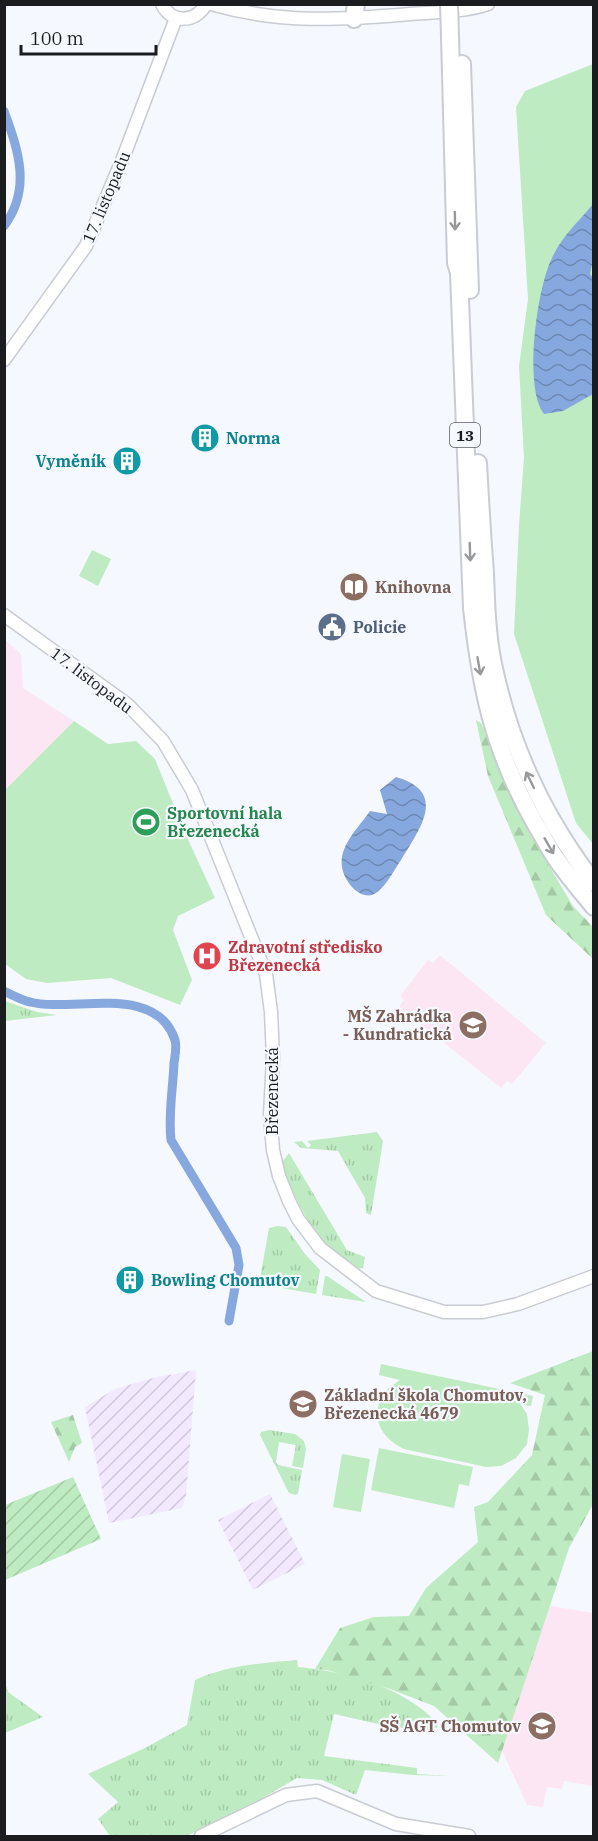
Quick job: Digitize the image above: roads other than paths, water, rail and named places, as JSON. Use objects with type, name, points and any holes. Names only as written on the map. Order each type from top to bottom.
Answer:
[{"type":"highway","name":"13","points":[[449,4],[456,35],[478,469],[487,610],[493,662],[511,733],[528,777],[568,850],[594,883]]},
{"type":"highway","name":"13","points":[[460,4],[456,35],[456,263],[459,273],[472,608],[478,661],[488,713],[501,753],[518,792],[556,860],[594,907]]},
{"type":"street","points":[[162,4],[169,14],[176,18],[190,18],[197,15],[206,4]]},
{"type":"street","points":[[210,4],[258,16],[316,20],[355,12],[456,10],[488,4]]},
{"type":"street","name":"17. listopadu","points":[[4,360],[86,246],[123,159],[176,18]]},
{"type":"street","name":"17. listopadu","points":[[4,615],[110,690],[149,725]]},
{"type":"street","name":"Březenecká","points":[[149,725],[162,741],[192,790],[266,974],[272,1012],[273,1058],[270,1115],[273,1150],[279,1176],[293,1210],[320,1248],[376,1291],[444,1312],[483,1312],[510,1306],[594,1276]]},
{"type":"street","points":[[201,1836],[286,1795],[317,1791],[396,1824],[469,1836]]},
{"type":"water","points":[[593,204],[593,260],[590,274],[594,279],[593,394],[563,411],[544,414],[534,383],[533,361],[541,291],[546,272],[556,250]]},
{"type":"water","points":[[396,777],[412,784],[422,792],[426,802],[425,813],[415,836],[385,885],[372,895],[364,895],[354,889],[345,876],[342,856],[350,838],[370,811],[387,814],[380,790]]},
{"type":"waterway","points":[[4,111],[18,154],[20,169],[18,198],[4,226]]},
{"type":"waterway","points":[[4,991],[27,1001],[48,1004],[132,1005],[150,1011],[165,1022],[176,1046],[170,1111],[171,1140],[236,1248],[239,1265],[229,1321]]},
{"type":"place","name":"Norma","points":[[205,438]]},
{"type":"place","name":"Vyměník","points":[[127,461]]},
{"type":"place","name":"Knihovna","points":[[354,587]]},
{"type":"place","name":"Policie","points":[[332,627]]},
{"type":"place","name":"Sportovní hala Březenecká","points":[[146,822]]},
{"type":"place","name":"Zdravotní středisko Březenecká","points":[[207,956]]},
{"type":"place","name":"MŠ Zahrádka - Kundratická","points":[[473,1025]]},
{"type":"place","name":"Bowling Chomutov","points":[[130,1280]]},
{"type":"place","name":"Základní škola Chomutov, Březenecká 4679","points":[[303,1404]]},
{"type":"place","name":"SŠ AGT Chomutov","points":[[542,1726]]}]
